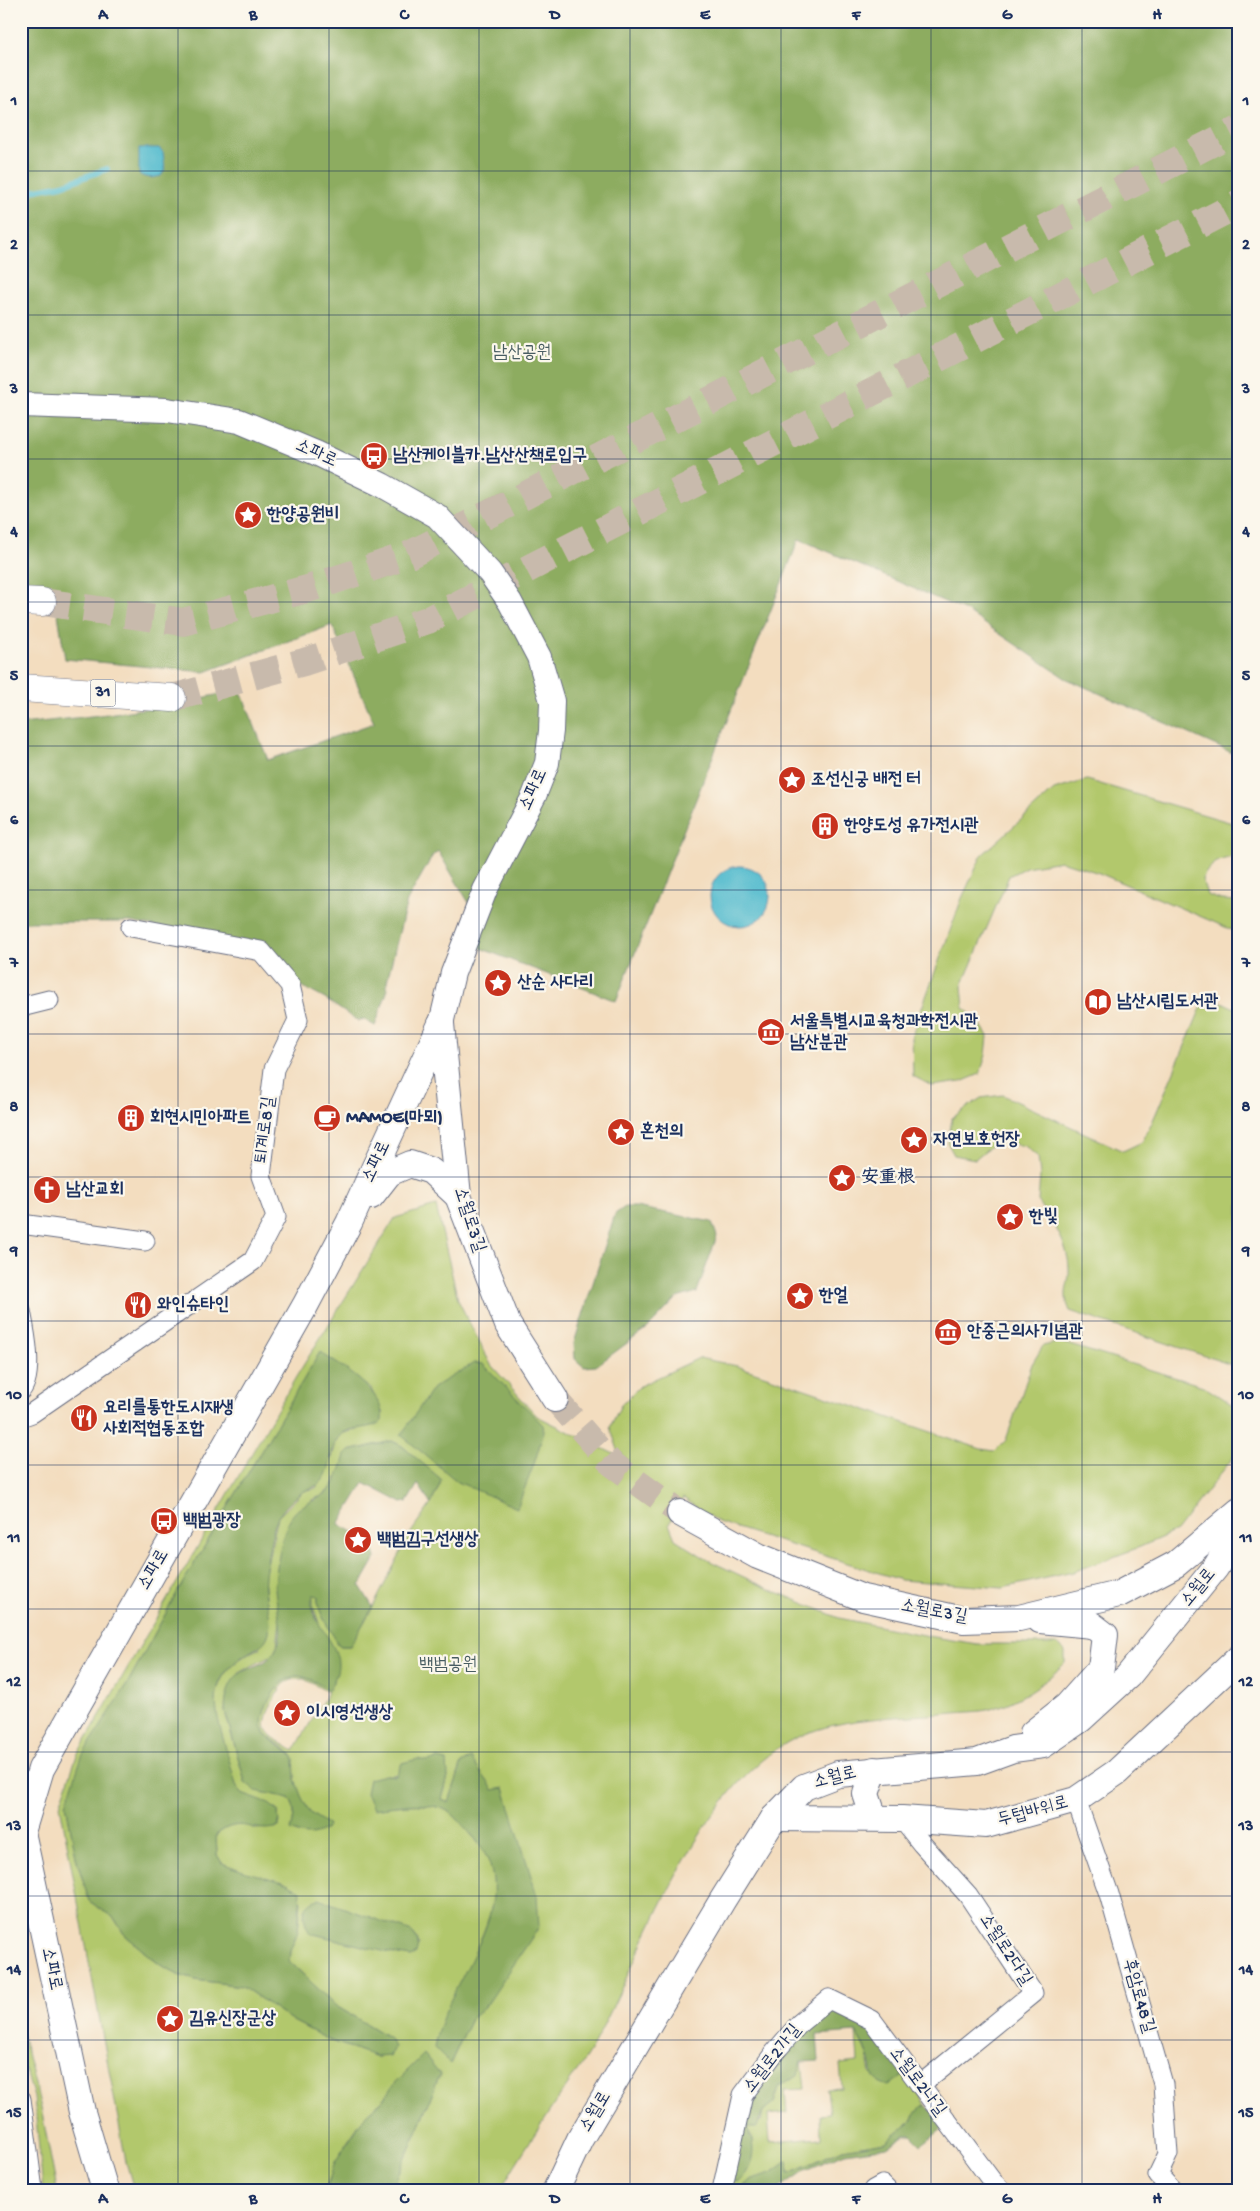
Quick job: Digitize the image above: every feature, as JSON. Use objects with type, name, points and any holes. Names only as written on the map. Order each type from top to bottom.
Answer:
[{"type":"main road","name":"31","points":[[21,688],[172,698]]},
{"type":"main road","name":"소월로3길","points":[[441,1024],[458,1196],[508,1325],[555,1399]]},
{"type":"main road","name":"소파로","points":[[105,2190],[82,2112],[22,1832],[41,1769],[301,1313],[350,1223],[441,1024]]},
{"type":"main road","points":[[350,1223],[389,1173],[410,1164],[431,1171],[458,1196]]},
{"type":"main road","name":"소월로3길","points":[[680,1513],[758,1556],[863,1598],[964,1620],[1019,1618],[1119,1594],[1176,1564],[1239,1511]]},
{"type":"main road","name":"소월로","points":[[556,2190],[580,2139],[722,1901],[774,1818],[804,1787],[838,1774],[977,1762],[1013,1749],[1043,1745],[1081,1719],[1128,1676],[1216,1567],[1239,1528]]},
{"type":"main road","points":[[1013,1749],[1067,1706],[1101,1668],[1105,1635],[1092,1625],[1019,1618]]},
{"type":"main road","name":"두텁바위로","points":[[774,1818],[874,1818],[986,1825],[1076,1800],[1117,1772],[1236,1667]]},
{"type":"main road","points":[[874,1770],[866,1794],[874,1818]]},
{"type":"street","name":"소파로","points":[[21,405],[168,410],[238,420],[325,457],[382,485],[437,516],[490,573],[510,602],[539,657],[552,701],[552,731],[547,763],[534,796],[485,890],[453,973],[441,1024]]},
{"type":"street","name":"퇴계로8길","points":[[21,1417],[32,1414],[253,1261],[276,1217],[261,1176],[274,1069],[298,1020],[290,985],[260,951],[131,927]]},
{"type":"street","points":[[21,1007],[49,1000]]},
{"type":"street","points":[[21,1224],[145,1242]]},
{"type":"street","points":[[21,1311],[27,1344],[26,1384],[21,1390]]},
{"type":"street","name":"후암로48길","points":[[1076,1800],[1109,1894],[1164,2084],[1168,2154],[1158,2175],[1172,2190]]},
{"type":"street","name":"소월로2다길","points":[[902,1819],[968,1895],[1033,1993],[920,2085]]},
{"type":"street","name":"소월로2나길","points":[[829,1999],[872,2020],[991,2187]]},
{"type":"street","name":"소월로2가길","points":[[722,2190],[743,2095],[775,2052],[800,2023],[829,1999]]},
{"type":"street","points":[[21,2099],[33,2190]]},
{"type":"street","points":[[873,2190],[882,2184],[888,2190]]},
{"type":"green space","name":"남산공원","points":[[21,21],[1239,21],[1239,756],[1065,678],[966,611],[799,539],[616,1001],[480,948],[475,913],[438,851],[433,855],[407,901],[387,981],[387,992],[375,1026],[363,1019],[358,1021],[301,986],[269,947],[130,922],[21,922],[21,724],[159,706],[240,689],[268,760],[374,723],[332,625],[205,672],[65,659],[55,595],[21,591]]},
{"type":"green space","points":[[1087,780],[1239,825],[1239,856],[1217,862],[1202,879],[1207,895],[1221,900],[1239,901],[1239,933],[1099,873],[1061,861],[1026,867],[1009,876],[962,986],[964,1008],[979,1022],[988,1036],[986,1055],[980,1074],[961,1082],[932,1086],[913,1076],[912,1035],[962,898],[982,855],[1054,790]]},
{"type":"green space","points":[[1213,998],[1239,1010],[1239,1370],[1229,1364],[1070,1311],[1066,1299],[1069,1268],[1066,1250],[1049,1216],[1038,1201],[1040,1176],[1038,1157],[1025,1146],[997,1141],[975,1159],[954,1155],[948,1144],[952,1118],[981,1098],[1003,1095],[1123,1151],[1142,1142],[1204,1001]]},
{"type":"green space","name":"백범공원","points":[[436,1206],[458,1300],[491,1365],[537,1416],[628,1461],[618,1450],[610,1427],[621,1405],[640,1386],[699,1358],[737,1366],[981,1449],[995,1451],[1006,1440],[1032,1364],[1043,1346],[1060,1342],[1203,1386],[1239,1409],[1239,1450],[1176,1531],[1140,1547],[1073,1572],[1003,1588],[901,1580],[718,1522],[683,1498],[669,1524],[675,1539],[708,1560],[767,1588],[839,1618],[933,1637],[977,1644],[1057,1644],[1065,1651],[1065,1663],[1029,1692],[998,1707],[979,1711],[855,1721],[836,1725],[798,1737],[763,1759],[731,1791],[703,1830],[677,1874],[593,2046],[500,2190],[393,2190],[440,2074],[393,2085],[383,2100],[367,2113],[348,2141],[327,2184],[326,2190],[134,2190],[126,2162],[60,1805],[77,1755],[296,1377],[395,1218]],"holes":[[[320,1352],[371,1389],[383,1414],[359,1429],[344,1433],[337,1439],[332,1458],[316,1488],[304,1491],[278,1517],[264,1577],[266,1595],[260,1648],[238,1660],[224,1675],[217,1690],[218,1725],[236,1785],[241,1794],[278,1810],[279,1827],[256,1829],[244,1824],[228,1826],[216,1835],[217,1855],[222,1863],[301,1901],[298,1931],[290,1951],[289,1961],[336,2006],[388,2037],[390,2055],[377,2057],[329,2040],[293,2021],[242,1986],[196,1980],[178,1975],[155,1961],[124,1934],[114,1918],[89,1901],[76,1857],[66,1804],[125,1688],[178,1591]],[[392,1441],[402,1446],[440,1479],[440,1484],[431,1504],[410,1534],[373,1607],[350,1646],[338,1644],[319,1608],[318,1596],[313,1595],[313,1607],[318,1620],[329,1690],[305,1677],[296,1676],[289,1678],[275,1691],[265,1709],[262,1728],[265,1735],[286,1748],[293,1756],[296,1783],[301,1797],[313,1815],[324,1822],[297,1833],[292,1830],[294,1810],[289,1798],[262,1792],[245,1782],[225,1712],[226,1701],[240,1672],[273,1655],[277,1646],[280,1622],[275,1586],[287,1526],[313,1499],[322,1496],[333,1486],[349,1451]],[[295,1679],[304,1679],[328,1692],[294,1751],[271,1735],[265,1725],[270,1706],[280,1689],[283,1685]],[[471,1758],[493,1791],[504,1788],[510,1808],[488,2003],[471,2019],[450,2064],[435,2041],[446,2012],[476,1950],[489,1916],[494,1886],[490,1864],[479,1844],[457,1818],[448,1811],[421,1805],[401,1805],[373,1809],[385,1775],[399,1774],[438,1759],[448,1777],[442,1799],[449,1802],[462,1763]],[[412,1932],[417,1938],[419,1945],[411,1957],[310,1933]]]},
{"type":"green space","points":[[625,1207],[636,1207],[712,1222],[717,1236],[697,1292],[677,1298],[649,1327],[596,1366],[584,1367],[575,1359],[574,1343],[615,1214]]},
{"type":"green space","points":[[320,1352],[350,1372],[370,1390],[377,1399],[382,1421],[373,1426],[353,1429],[343,1433],[336,1441],[328,1470],[323,1479],[318,1485],[303,1492],[293,1500],[276,1521],[264,1583],[270,1618],[269,1632],[262,1644],[242,1657],[224,1674],[219,1684],[216,1703],[217,1714],[236,1785],[242,1794],[269,1804],[278,1811],[279,1827],[261,1829],[240,1825],[225,1829],[216,1835],[217,1855],[222,1863],[287,1883],[301,1891],[298,1931],[290,1951],[289,1961],[336,2006],[388,2037],[394,2047],[390,2056],[377,2057],[329,2040],[293,2021],[242,1986],[196,1980],[178,1975],[155,1961],[124,1934],[114,1918],[89,1901],[76,1857],[66,1804],[82,1756],[125,1688],[178,1591]]},
{"type":"green space","points":[[474,1363],[483,1364],[543,1425],[544,1431],[534,1464],[517,1508],[458,1482],[401,1435],[433,1388]]},
{"type":"green space","points":[[392,1441],[402,1446],[441,1479],[431,1504],[418,1484],[407,1502],[402,1503],[364,1483],[339,1524],[362,1537],[374,1551],[376,1558],[360,1586],[373,1607],[350,1646],[341,1646],[338,1644],[319,1608],[318,1596],[313,1595],[314,1613],[337,1655],[338,1668],[335,1678],[329,1690],[305,1677],[289,1678],[275,1691],[265,1709],[262,1728],[265,1735],[291,1754],[294,1759],[295,1779],[301,1796],[310,1813],[327,1824],[328,1827],[320,1833],[311,1835],[301,1834],[291,1830],[294,1810],[289,1798],[256,1791],[245,1782],[225,1711],[227,1694],[232,1682],[238,1675],[270,1658],[279,1641],[280,1625],[275,1585],[283,1538],[292,1517],[297,1510],[332,1487],[345,1455],[349,1451]]},
{"type":"green space","points":[[471,1758],[493,1790],[504,1788],[537,1896],[539,1927],[488,2003],[471,2019],[450,2064],[434,2048],[441,2021],[481,1939],[490,1912],[493,1885],[487,1858],[469,1832],[448,1811],[420,1805],[401,1805],[373,1809],[366,1793],[369,1779],[385,1775],[396,1776],[402,1763],[418,1759],[426,1761],[438,1759],[447,1761],[448,1777],[442,1799],[449,1802],[462,1763]]},
{"type":"green space","points":[[319,1899],[412,1932],[418,1942],[416,1953],[411,1957],[398,1955],[310,1933],[305,1922],[304,1912],[309,1904]]},
{"type":"green space","points":[[829,2009],[866,2020],[906,2073],[889,2086],[877,2081],[873,2076],[868,2054],[856,2032],[817,2035],[819,2061],[802,2062],[798,2074],[779,2087],[774,2103],[763,2112],[757,2127],[746,2127],[752,2141],[751,2163],[744,2176],[738,2182],[730,2180],[749,2094],[806,2025]]},
{"type":"green space","points":[[21,2029],[41,2108],[57,2190],[43,2190],[34,2097],[21,2057]]},
{"type":"green space","points":[[856,2032],[868,2055],[871,2074],[906,2073],[926,2105],[914,2114],[911,2122],[886,2142],[843,2149],[789,2173],[788,2162],[773,2172],[744,2185],[741,2190],[729,2190],[730,2180],[738,2182],[746,2173],[752,2157],[752,2137],[746,2127],[761,2122],[763,2112],[774,2103],[779,2087],[793,2077],[802,2062],[805,2089],[785,2090],[787,2113],[768,2115],[770,2142],[821,2138],[820,2115],[830,2114],[827,2089],[842,2088],[840,2064],[858,2062]]},
{"type":"green space","points":[[424,2054],[440,2074],[393,2190],[326,2190],[335,2162],[367,2113],[383,2100],[393,2085]]},
{"type":"green space","points":[[926,2105],[945,2127],[921,2145],[911,2135],[906,2135],[887,2147],[845,2153],[805,2170],[777,2190],[741,2190],[750,2180],[773,2172],[788,2161],[789,2173],[843,2149],[886,2142],[911,2122],[914,2114]]},
{"type":"water","points":[[139,148],[159,148],[163,152],[165,169],[161,176],[150,178],[139,174]]},
{"type":"water","points":[[734,866],[746,866],[757,871],[765,879],[770,890],[768,908],[757,921],[746,926],[734,926],[723,921],[715,913],[710,902],[710,890],[715,879],[723,871]]},
{"type":"waterway","points":[[21,193],[62,185],[107,169]]},
{"type":"tunnel","points":[[42,602],[183,622],[311,588],[409,555],[1239,129]]},
{"type":"tunnel","points":[[172,698],[304,662],[428,620],[1239,204]]},
{"type":"tunnel","points":[[555,1399],[612,1464],[680,1513]]},
{"type":"place","name":"남산케이블카.남산산책로입구","points":[[374,456]]},
{"type":"place","name":"한양공원비","points":[[248,515]]},
{"type":"place","name":"조선신궁 배전 터","points":[[792,780]]},
{"type":"place","name":"한양도성 유가전시관","points":[[825,826]]},
{"type":"place","name":"산순 사다리","points":[[498,983]]},
{"type":"place","name":"남산시립도서관","points":[[1098,1002]]},
{"type":"place","name":"서울특별시교육청과학전시관 남산분관","points":[[771,1032]]},
{"type":"place","name":"회현시민아파트","points":[[131,1118]]},
{"type":"place","name":"MAMOE(마뫼)","points":[[327,1118]]},
{"type":"place","name":"혼천의","points":[[621,1132]]},
{"type":"place","name":"자연보호헌장","points":[[914,1140]]},
{"type":"place","name":"安重根","points":[[842,1178]]},
{"type":"place","name":"남산교회","points":[[47,1190]]},
{"type":"place","name":"한빛","points":[[1010,1217]]},
{"type":"place","name":"한얼","points":[[800,1296]]},
{"type":"place","name":"와인슈타인","points":[[138,1305]]},
{"type":"place","name":"안중근의사기념관","points":[[948,1332]]},
{"type":"place","name":"요리를통한도시재생 사회적협동조합","points":[[84,1418]]},
{"type":"place","name":"백범광장","points":[[164,1521]]},
{"type":"place","name":"백범김구선생상","points":[[358,1540]]},
{"type":"place","name":"이시영선생상","points":[[287,1713]]},
{"type":"place","name":"김유신장군상","points":[[170,2019]]}]
